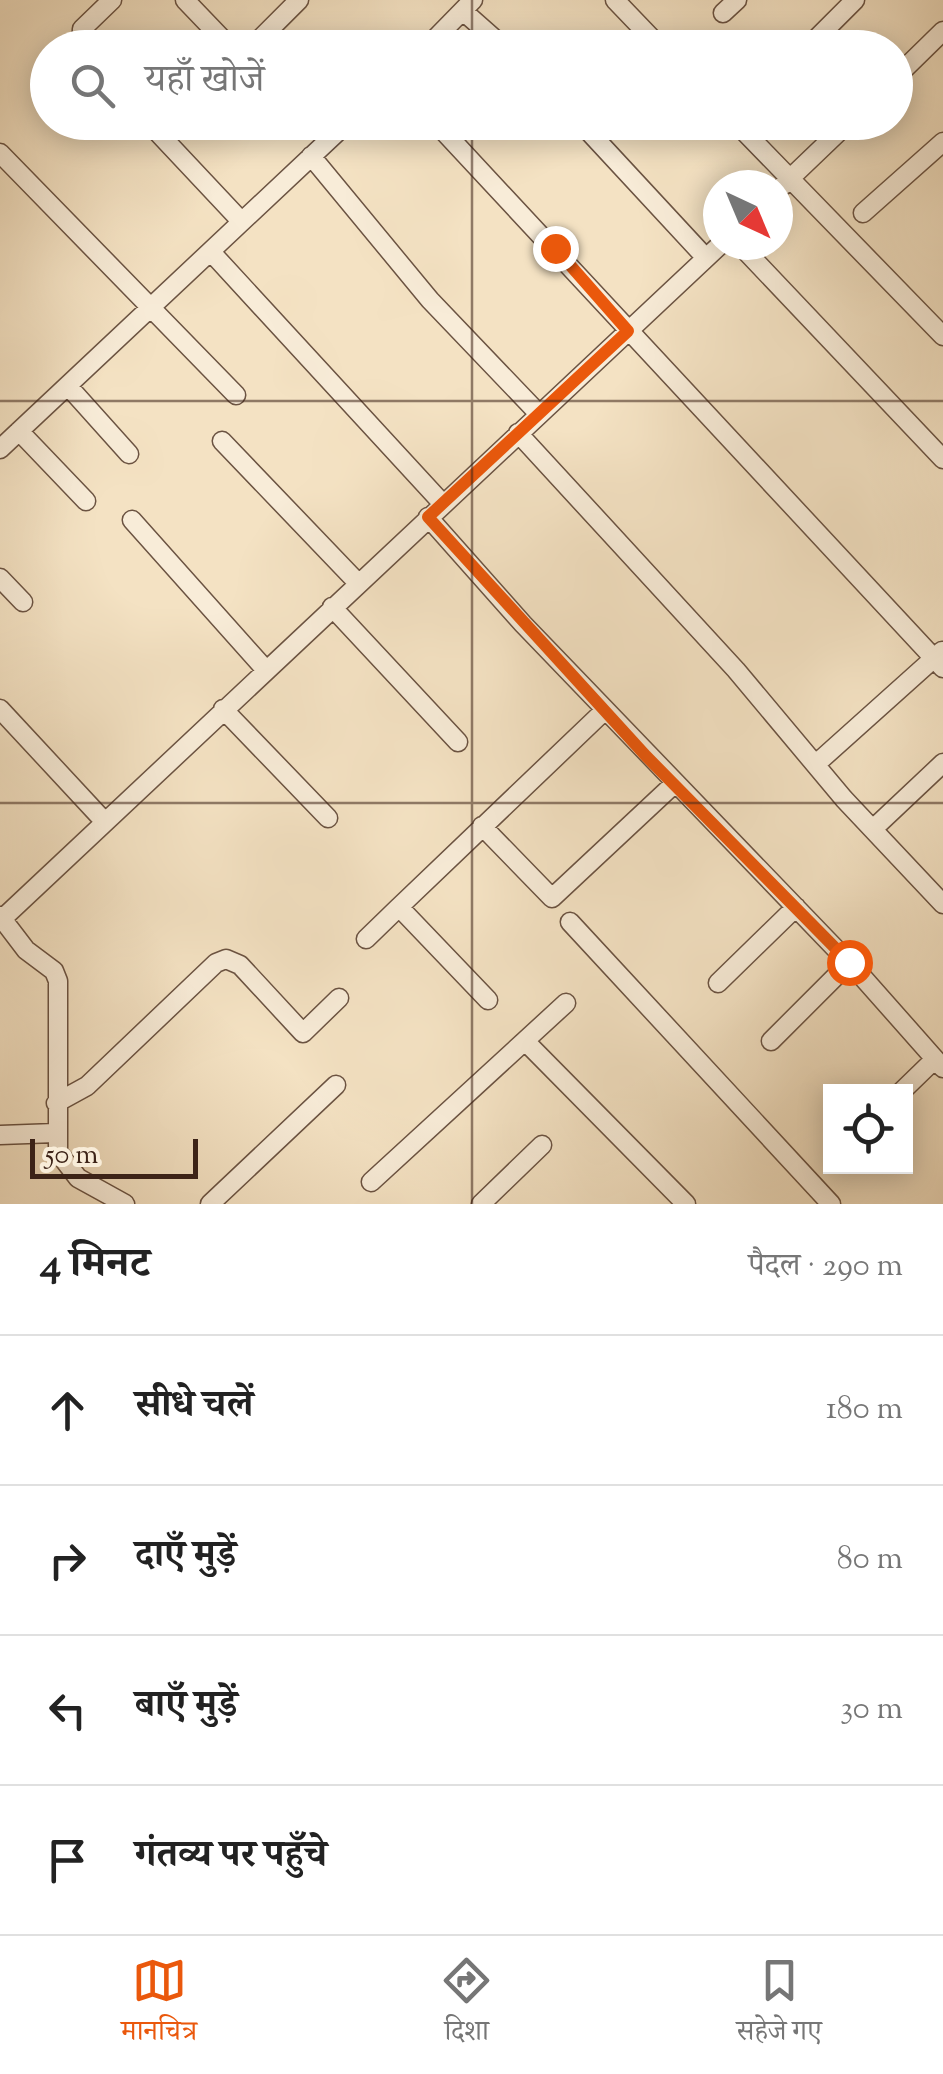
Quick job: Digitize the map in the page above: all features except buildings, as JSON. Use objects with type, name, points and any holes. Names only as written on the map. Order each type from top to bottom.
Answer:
[{"type":"street","points":[[82,30],[112,0]]},
{"type":"street","points":[[186,0],[214,30]]},
{"type":"street","points":[[269,30],[299,0]]},
{"type":"street","points":[[615,0],[644,30]]},
{"type":"street","points":[[825,30],[855,0]]},
{"type":"street","points":[[444,30],[468,6],[489,30]]},
{"type":"street","points":[[913,60],[943,31]]},
{"type":"street","points":[[165,140],[241,221]]},
{"type":"street","points":[[0,448],[328,140]]},
{"type":"street","points":[[453,140],[940,659],[816,764]]},
{"type":"street","points":[[599,140],[703,241]]},
{"type":"street","points":[[753,140],[785,170]]},
{"type":"street","points":[[793,176],[830,140]]},
{"type":"street","points":[[863,213],[943,142]]},
{"type":"street","points":[[0,153],[236,395]]},
{"type":"street","points":[[310,156],[369,221],[430,300],[539,414]]},
{"type":"street","points":[[793,178],[943,336]]},
{"type":"street","points":[[211,252],[443,504]]},
{"type":"street","points":[[125,1204],[78,1178],[58,1152],[58,981],[54,972],[20,944],[1,919],[703,260]]},
{"type":"street","points":[[754,260],[943,459]]},
{"type":"street","points":[[68,386],[129,454]]},
{"type":"street","points":[[19,431],[86,501]]},
{"type":"street","points":[[518,433],[943,904]]},
{"type":"street","points":[[222,441],[358,582]]},
{"type":"street","points":[[428,517],[604,711],[796,906],[939,1063],[911,1084]]},
{"type":"street","points":[[132,520],[265,670]]},
{"type":"street","points":[[0,578],[23,602]]},
{"type":"street","points":[[332,607],[458,742]]},
{"type":"street","points":[[0,709],[104,821]]},
{"type":"street","points":[[223,709],[328,818]]},
{"type":"street","points":[[366,940],[604,711]]},
{"type":"street","points":[[873,829],[943,763]]},
{"type":"street","points":[[482,826],[552,898],[674,784]]},
{"type":"street","points":[[399,906],[488,1000]]},
{"type":"street","points":[[718,983],[796,906]]},
{"type":"street","points":[[570,922],[832,1204]]},
{"type":"street","points":[[56,1103],[88,1086],[216,964],[226,960],[240,965],[303,1033],[339,998]]},
{"type":"street","points":[[772,1041],[849,962]]},
{"type":"street","points":[[371,1182],[566,1002]]},
{"type":"street","points":[[525,1040],[686,1204]]},
{"type":"street","points":[[210,1204],[336,1085]]},
{"type":"street","points":[[0,1136],[55,1133]]},
{"type":"street","points":[[481,1204],[542,1145]]},
{"type":"route","points":[[555,248],[628,331],[428,517],[646,756],[849,962]]}]
